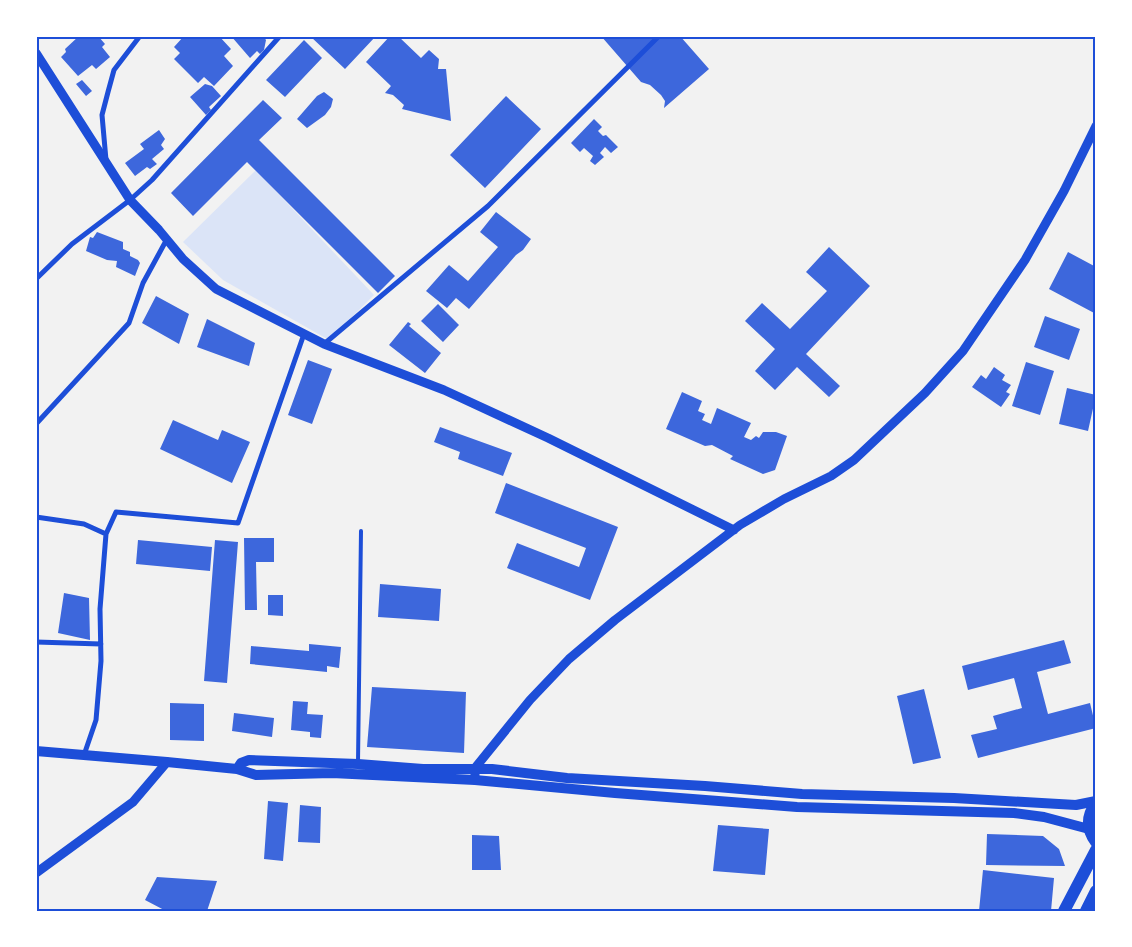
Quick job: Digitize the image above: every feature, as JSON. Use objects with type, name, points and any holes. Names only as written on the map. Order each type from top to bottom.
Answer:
[{"type":"main road","points":[[36,751],[237,769],[256,775],[332,773],[475,780],[797,807],[1014,813],[1044,817],[1089,829]]},
{"type":"main road","points":[[237,769],[241,763],[249,760],[423,768],[475,768],[567,778],[705,786],[799,794],[1076,805],[1096,802]]},
{"type":"main road","points":[[1096,802],[1089,818],[1089,829],[1096,842]]},
{"type":"main road","points":[[1064,911],[1096,850]]},
{"type":"main road","points":[[1086,911],[1096,891]]},
{"type":"street","points":[[107,162],[102,115],[108,92],[114,70],[140,36]]},
{"type":"street","points":[[36,279],[72,244],[130,200],[152,180],[280,36]]},
{"type":"street","points":[[324,344],[488,206],[659,36]]},
{"type":"street","points":[[36,54],[130,200],[183,259],[216,289],[324,344],[450,393],[548,438],[734,530]]},
{"type":"street","points":[[475,780],[475,768],[530,700],[569,659],[618,618],[734,530],[784,499],[831,476],[854,460],[925,393],[963,351],[1025,260],[1064,191],[1096,126]]},
{"type":"street","points":[[36,424],[129,323],[143,283],[167,239]]},
{"type":"street","points":[[84,755],[96,720],[101,661],[100,609],[106,534],[116,512],[238,523],[304,334]]},
{"type":"street","points":[[36,518],[84,524],[106,534]]},
{"type":"street","points":[[36,642],[100,644]]},
{"type":"street","points":[[36,873],[133,802],[167,762]]},
{"type":"lane","points":[[358,764],[361,531]]},
{"type":"shaded area","points":[[256,170],[374,295],[329,340],[223,280],[183,242]]},
{"type":"building","points":[[79,36],[98,36],[105,44],[102,47],[110,57],[96,69],[92,65],[78,76],[61,57],[66,52],[65,49]]},
{"type":"building","points":[[184,36],[219,36],[231,49],[224,56],[233,66],[214,86],[204,77],[198,83],[174,59],[180,53],[174,47]]},
{"type":"building","points":[[231,36],[263,36],[266,40],[264,50],[260,54],[257,51],[250,58]]},
{"type":"building","points":[[310,36],[376,36],[345,69]]},
{"type":"building","points":[[390,36],[398,36],[421,58],[429,50],[439,59],[438,69],[446,69],[451,121],[402,109],[404,105],[393,95],[385,93],[391,86],[366,62]]},
{"type":"building","points":[[601,36],[680,36],[709,69],[664,108],[665,101],[661,95],[650,85],[641,82]]},
{"type":"building","points":[[304,40],[322,58],[285,97],[266,80]]},
{"type":"building","points":[[82,80],[92,91],[86,96],[76,84]]},
{"type":"building","points":[[205,84],[212,86],[221,96],[209,107],[211,110],[206,115],[190,97]]},
{"type":"building","points":[[324,92],[333,99],[331,107],[325,115],[307,128],[297,119],[317,96]]},
{"type":"building","points":[[506,96],[541,129],[485,188],[450,155]]},
{"type":"building","points":[[263,100],[282,118],[259,140],[395,276],[378,293],[247,162],[193,216],[171,193]]},
{"type":"building","points":[[594,119],[602,127],[598,131],[603,136],[606,135],[618,147],[611,153],[605,147],[600,153],[604,157],[595,165],[590,161],[593,156],[584,148],[580,152],[571,143]]},
{"type":"building","points":[[159,130],[165,139],[161,145],[164,149],[152,159],[157,164],[150,169],[147,167],[135,176],[125,163],[144,149],[140,144]]},
{"type":"building","points":[[496,212],[531,239],[469,309],[456,298],[447,308],[426,291],[449,265],[468,281],[498,247],[480,232]]},
{"type":"building","points":[[97,232],[123,242],[123,249],[130,252],[130,256],[140,263],[135,276],[116,267],[117,261],[107,260],[86,251],[90,237],[93,238]]},
{"type":"building","points":[[829,247],[870,286],[806,354],[840,386],[829,397],[797,367],[775,390],[755,371],[775,349],[745,321],[762,303],[790,329],[827,291],[806,272]]},
{"type":"building","points":[[1068,252],[1096,267],[1096,314],[1049,289]]},
{"type":"building","points":[[156,296],[189,314],[179,344],[142,323]]},
{"type":"building","points":[[438,304],[459,325],[443,342],[421,321]]},
{"type":"building","points":[[1045,316],[1080,329],[1069,360],[1034,347]]},
{"type":"building","points":[[207,319],[255,343],[249,366],[197,347]]},
{"type":"building","points":[[408,322],[411,324],[409,326],[441,353],[425,373],[389,345]]},
{"type":"building","points":[[308,360],[332,369],[312,424],[288,415]]},
{"type":"building","points":[[1026,362],[1054,371],[1040,415],[1012,406]]},
{"type":"building","points":[[994,367],[1005,375],[1002,380],[1011,385],[1006,392],[1010,394],[1001,407],[972,387],[981,375],[986,379]]},
{"type":"building","points":[[1067,388],[1096,395],[1088,431],[1059,424]]},
{"type":"building","points":[[682,392],[702,401],[698,411],[705,414],[702,420],[711,424],[717,408],[751,423],[744,437],[751,440],[756,436],[759,438],[763,432],[776,432],[787,436],[775,470],[763,474],[730,459],[733,456],[712,445],[705,446],[666,429]]},
{"type":"building","points":[[173,420],[218,440],[222,430],[250,442],[232,483],[160,449]]},
{"type":"building","points":[[440,427],[512,453],[503,476],[458,459],[460,452],[434,442]]},
{"type":"building","points":[[506,483],[618,527],[590,600],[507,568],[517,543],[579,567],[586,548],[495,513]]},
{"type":"building","points":[[244,538],[274,538],[274,562],[256,562],[257,610],[245,610]]},
{"type":"building","points":[[138,540],[212,547],[210,571],[136,564]]},
{"type":"building","points":[[215,540],[238,542],[227,683],[204,681]]},
{"type":"building","points":[[380,584],[441,589],[439,621],[378,617]]},
{"type":"building","points":[[64,593],[89,598],[90,640],[58,633]]},
{"type":"building","points":[[268,595],[283,595],[283,616],[268,615]]},
{"type":"building","points":[[1064,640],[1071,663],[1037,672],[1048,714],[1090,703],[1096,728],[978,758],[971,735],[997,729],[993,716],[1022,708],[1014,678],[968,690],[962,666]]},
{"type":"building","points":[[309,644],[341,647],[339,668],[327,666],[327,672],[250,664],[251,646],[309,651]]},
{"type":"building","points":[[372,687],[466,692],[464,753],[367,747]]},
{"type":"building","points":[[924,689],[941,758],[913,764],[897,696]]},
{"type":"building","points":[[293,701],[308,702],[307,714],[323,715],[321,738],[310,737],[310,732],[291,730]]},
{"type":"building","points":[[170,703],[204,704],[204,741],[170,740]]},
{"type":"building","points":[[234,713],[274,718],[272,737],[232,731]]},
{"type":"building","points":[[268,801],[288,803],[283,861],[264,859]]},
{"type":"building","points":[[300,805],[321,807],[320,843],[298,842]]},
{"type":"building","points":[[718,825],[769,829],[765,875],[713,871]]},
{"type":"building","points":[[987,834],[1043,836],[1059,849],[1065,866],[986,865]]},
{"type":"building","points":[[472,835],[499,836],[501,870],[472,870]]},
{"type":"building","points":[[983,870],[1054,878],[1051,911],[979,911]]},
{"type":"building","points":[[157,877],[217,881],[207,911],[166,911],[145,900]]}]
